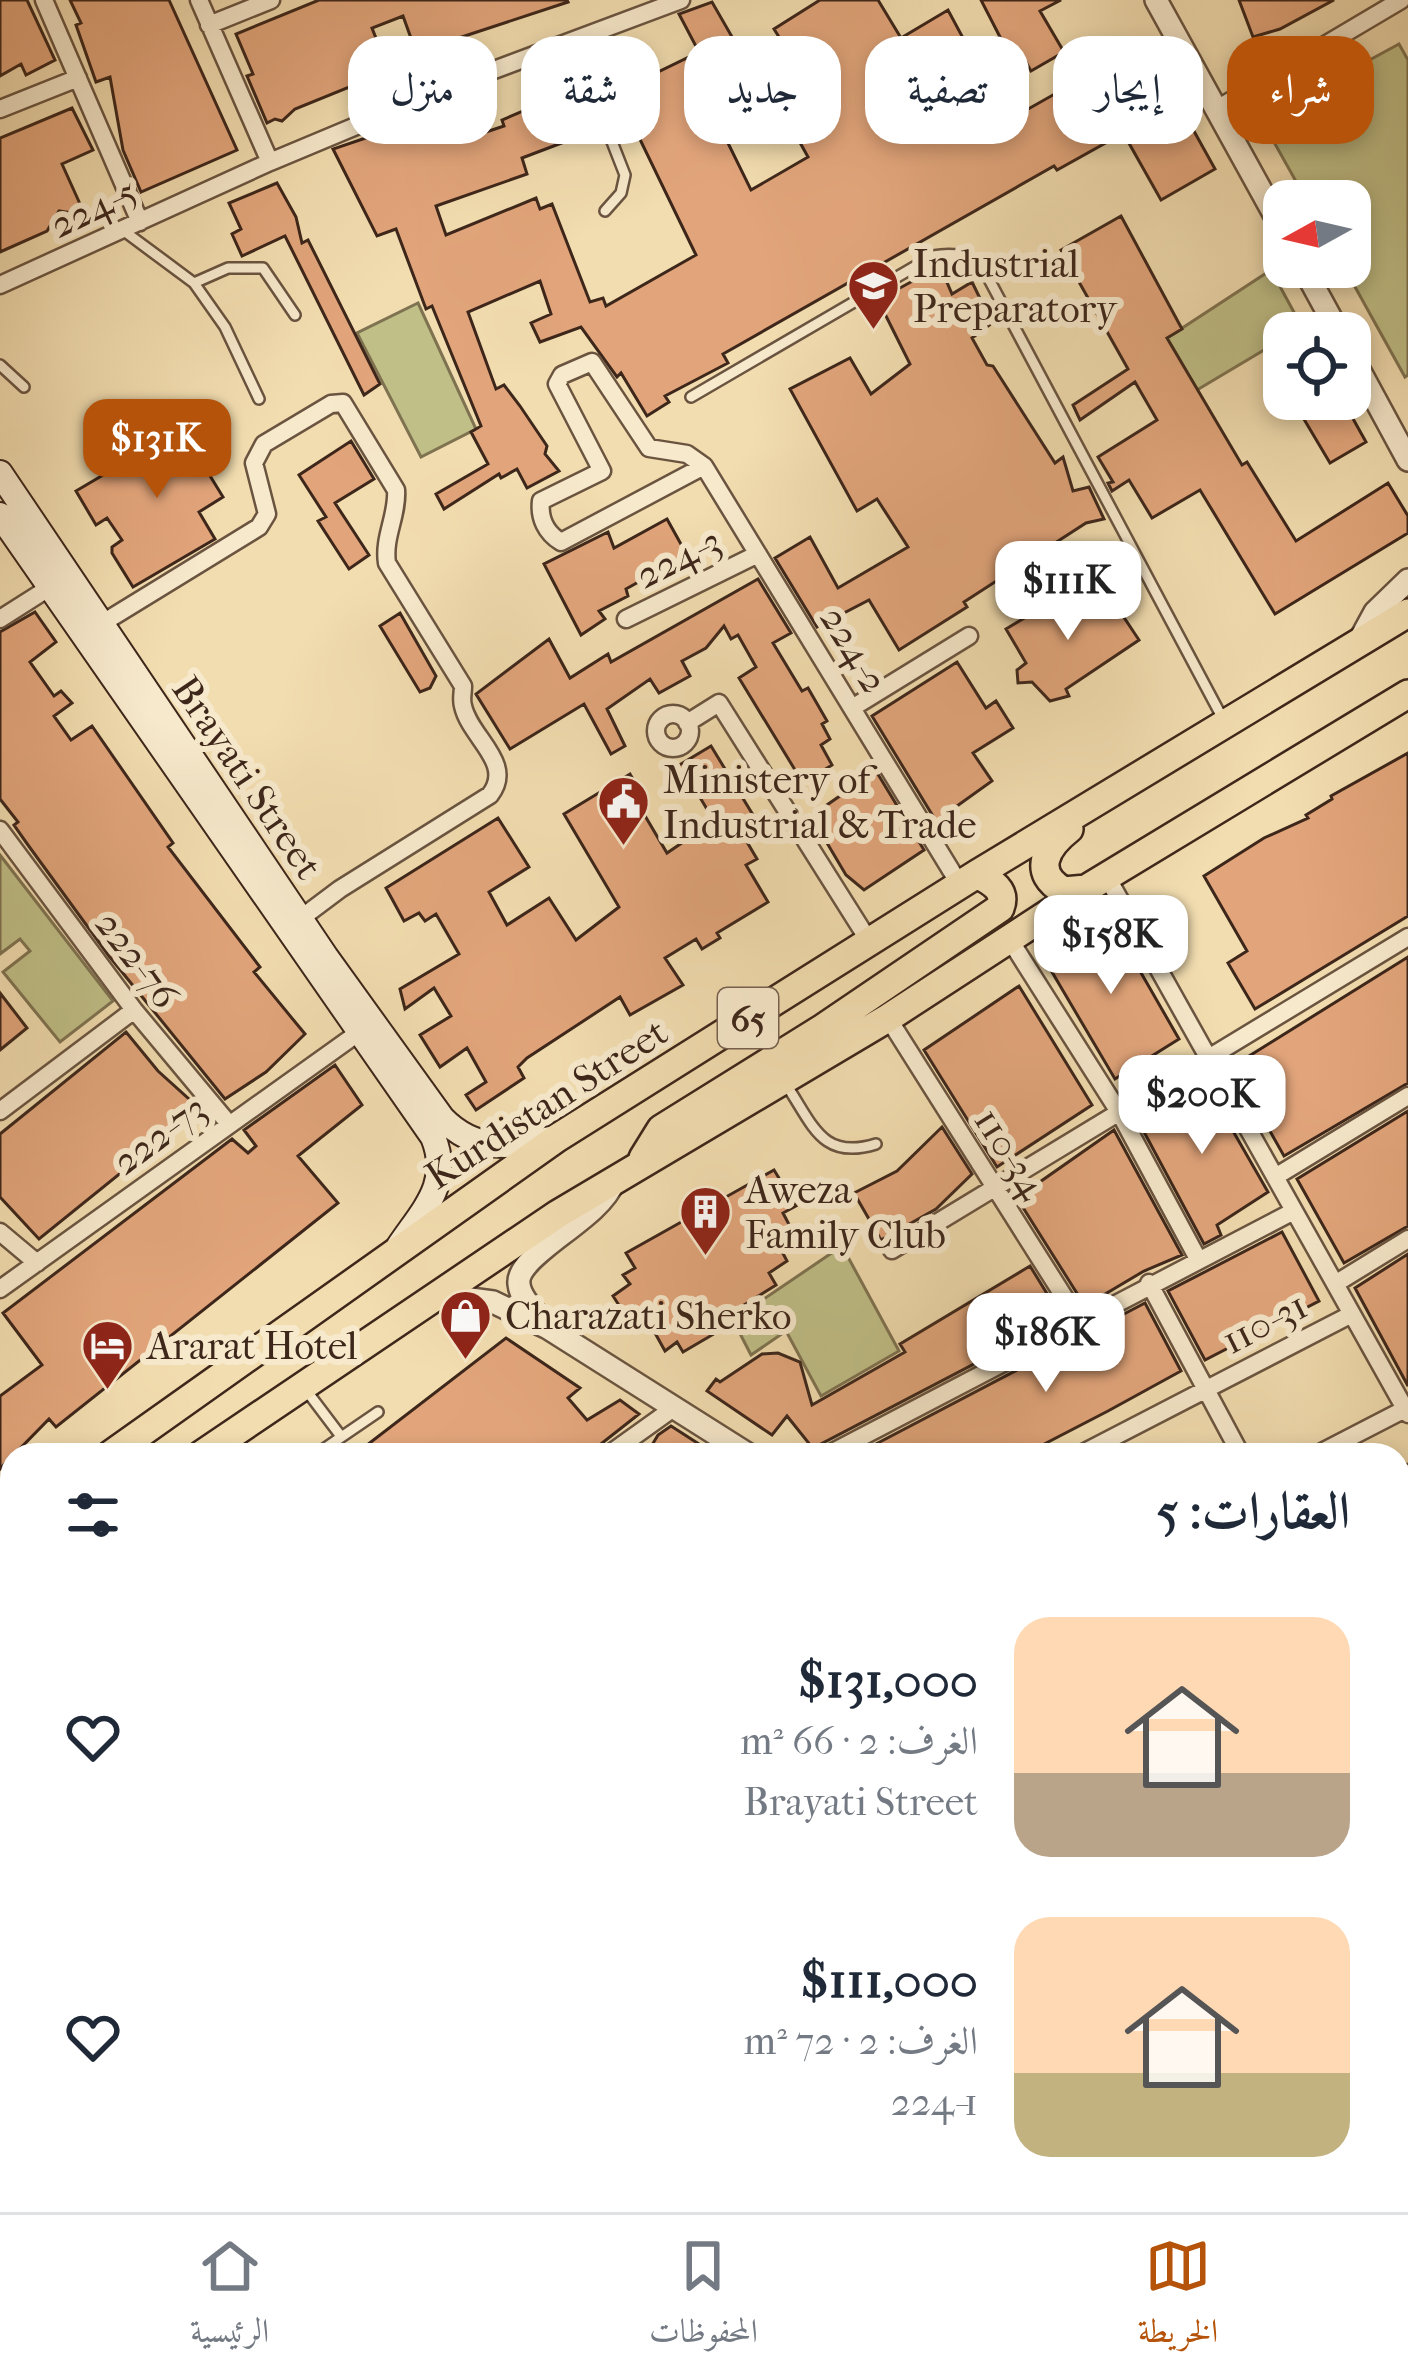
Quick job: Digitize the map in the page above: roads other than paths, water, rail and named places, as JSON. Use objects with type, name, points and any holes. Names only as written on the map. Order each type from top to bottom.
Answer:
[{"type":"highway","name":"Kurdistan Street","points":[[127,1443],[557,1138],[869,941],[1408,614]]},
{"type":"highway","name":"65","points":[[223,1443],[613,1181],[888,1018],[1096,883],[1408,694]]},
{"type":"highway","points":[[1096,883],[1073,892],[1056,887],[1046,872],[1045,854],[1055,840],[1096,810],[1102,798]]},
{"type":"highway","points":[[638,1166],[661,1130],[824,1028],[1000,908],[1000,891],[969,880]]},
{"type":"main road","name":"Brayati Street","points":[[0,472],[59,581],[365,1028]]},
{"type":"main road","name":"Brayati Street","points":[[0,515],[101,623],[300,919],[365,1028]]},
{"type":"main road","points":[[365,1028],[463,1137],[490,1146],[557,1138]]},
{"type":"main road","points":[[365,1028],[434,1137],[442,1165],[432,1197],[398,1248]]},
{"type":"street","points":[[44,0],[132,226]]},
{"type":"street","points":[[199,0],[270,162]]},
{"type":"street","points":[[209,26],[271,0]]},
{"type":"street","name":"224-5","points":[[585,36],[633,9],[681,0]]},
{"type":"street","points":[[1156,0],[1263,193]]},
{"type":"street","points":[[1217,109],[1395,2]]},
{"type":"street","name":"224-5","points":[[0,285],[270,162],[521,62]]},
{"type":"street","points":[[0,109],[78,78]]},
{"type":"street","name":"224-2","points":[[704,466],[561,542],[552,536],[540,513],[542,501],[602,471],[557,384],[562,375],[592,362],[649,448],[687,454],[704,466],[852,708],[969,880]]},
{"type":"street","points":[[1371,392],[1408,460]]},
{"type":"street","points":[[101,623],[259,527],[267,514],[254,464],[264,444],[331,404],[343,403],[396,490],[397,504],[384,547],[387,563],[464,686],[462,705],[500,771],[499,784],[490,796],[300,919]]},
{"type":"street","name":"224-3","points":[[626,619],[758,554]]},
{"type":"street","points":[[1357,646],[1375,612],[1408,580]]},
{"type":"street","points":[[0,619],[59,581]]},
{"type":"street","points":[[852,708],[969,637]]},
{"type":"street","points":[[687,723],[719,704],[869,941]]},
{"type":"street","name":"222-76","points":[[0,830],[134,1010],[229,1124]]},
{"type":"street","points":[[1096,883],[1208,1058],[1407,1412],[1341,1443]]},
{"type":"street","points":[[892,1250],[1408,937]]},
{"type":"street","points":[[1010,940],[1119,1112],[1198,1259]]},
{"type":"street","points":[[0,1112],[134,1010]]},
{"type":"street","name":"110-34","points":[[888,1018],[1080,1322]]},
{"type":"street","name":"222-73","points":[[0,1289],[365,1028]]},
{"type":"street","points":[[1275,1178],[1408,1096]]},
{"type":"street","points":[[548,1328],[524,1297],[520,1271],[596,1210],[613,1181]]},
{"type":"street","points":[[849,1443],[1294,1211]]},
{"type":"street","points":[[0,1232],[37,1263]]},
{"type":"street","points":[[1335,1284],[1408,1238]]},
{"type":"street","points":[[1149,1283],[1235,1443]]},
{"type":"street","points":[[440,1295],[493,1302],[548,1328],[730,1443]]},
{"type":"street","name":"110-31","points":[[1102,1443],[1352,1313]]},
{"type":"street","points":[[625,1443],[675,1407]]},
{"type":"lane","points":[[604,211],[621,193],[625,175],[613,144]]},
{"type":"lane","points":[[132,226],[194,283],[225,327],[259,399]]},
{"type":"lane","points":[[692,397],[933,256],[969,257],[983,268],[1226,723]]},
{"type":"lane","points":[[194,283],[228,268],[263,268],[296,315]]},
{"type":"lane","points":[[0,364],[24,387]]},
{"type":"lane","points":[[782,1079],[829,1145],[847,1151],[876,1144]]},
{"type":"lane","points":[[303,1386],[340,1435]]},
{"type":"lane","points":[[330,1443],[378,1412]]},
{"type":"place","name":"Industrial Preparatory","points":[[874,331]]},
{"type":"place","name":"Ministery of Industrial & Trade","points":[[624,847]]},
{"type":"place","name":"Aweza Family Club","points":[[706,1257]]},
{"type":"place","name":"Charazati Sherko","points":[[466,1361]]},
{"type":"place","name":"Ararat Hotel","points":[[108,1391]]}]
